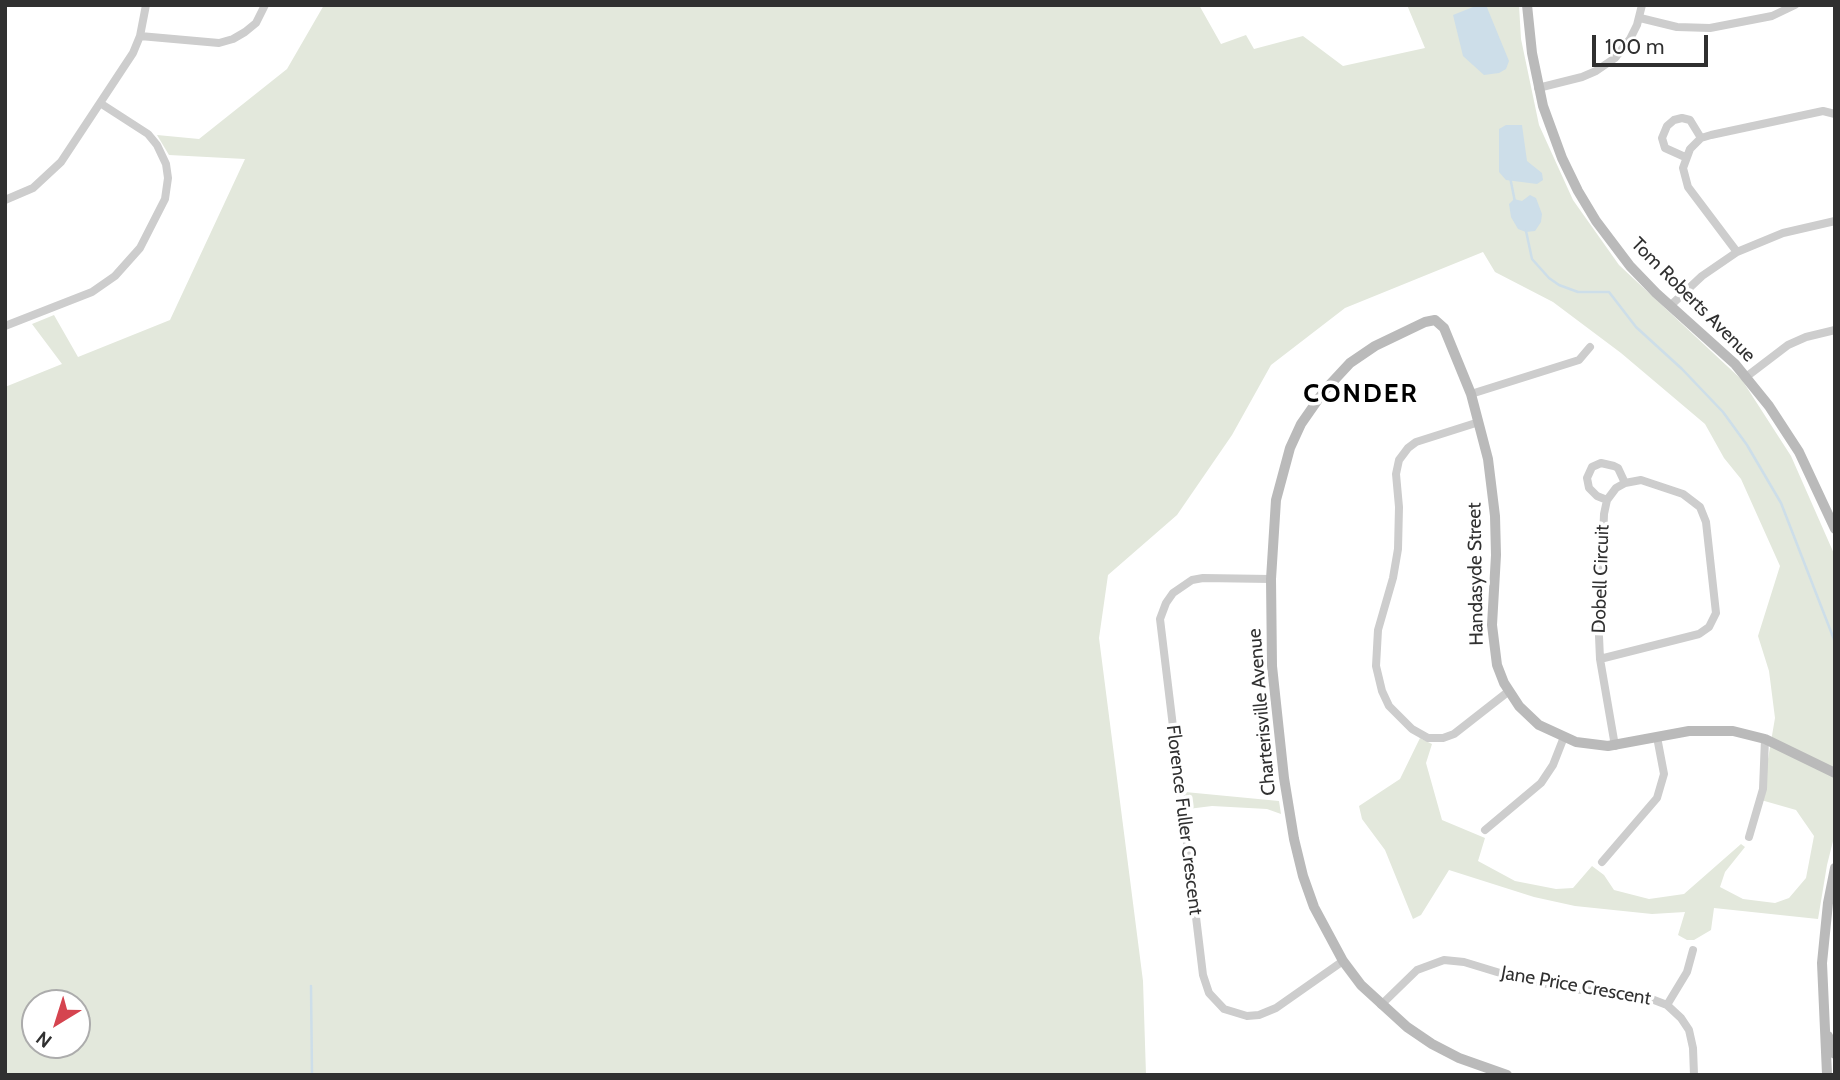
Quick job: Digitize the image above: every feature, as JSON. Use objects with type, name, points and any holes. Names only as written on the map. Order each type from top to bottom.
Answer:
[{"type":"street","points":[[5,200],[33,188],[61,162],[133,53],[140,36],[146,5]]},
{"type":"street","points":[[140,36],[219,43],[245,32],[256,23],[265,5]]},
{"type":"street","name":"Tom Roberts Avenue","points":[[1527,5],[1538,88],[1562,158],[1596,221],[1630,266],[1670,306],[1710,340],[1746,377],[1769,406],[1799,452],[1835,529]]},
{"type":"street","points":[[1538,88],[1582,77],[1615,58],[1630,39],[1640,18],[1642,5]]},
{"type":"street","points":[[1640,18],[1677,27],[1710,28],[1772,16],[1795,5]]},
{"type":"street","points":[[5,326],[92,292],[116,276],[140,248],[165,199],[168,178],[166,164],[157,145],[148,134],[100,103]]},
{"type":"street","points":[[1737,252],[1688,187],[1684,178],[1685,157],[1701,138],[1823,111],[1835,114]]},
{"type":"street","points":[[1685,157],[1665,148],[1662,138],[1667,126],[1674,120],[1690,120],[1701,138]]},
{"type":"street","points":[[1670,306],[1702,276],[1737,252],[1783,233],[1835,221]]},
{"type":"street","name":"Handasyde Street","points":[[1435,320],[1444,328],[1471,394],[1488,459],[1495,516],[1493,646],[1497,665],[1519,706],[1539,725],[1588,745],[1615,746],[1689,731],[1733,731],[1765,739],[1835,773]]},
{"type":"street","name":"Charterisville Avenue","points":[[1435,320],[1397,334],[1350,363],[1309,410],[1290,448],[1281,474],[1274,522],[1271,579],[1272,666],[1277,722],[1294,839],[1303,877],[1314,907],[1343,961],[1381,1005],[1406,1027],[1459,1058],[1507,1075]]},
{"type":"street","points":[[1746,377],[1788,345],[1806,337],[1835,330]]},
{"type":"street","points":[[1471,394],[1579,360],[1590,347]]},
{"type":"street","points":[[1479,422],[1416,442],[1399,460],[1396,474],[1399,507],[1398,549],[1378,630],[1376,666],[1382,691],[1390,706],[1412,729],[1428,737],[1443,738],[1454,734],[1509,691]]},
{"type":"street","name":"Dobell Circuit","points":[[1607,500],[1597,496],[1590,488],[1587,478],[1592,467],[1601,463],[1614,466],[1618,468],[1625,483]]},
{"type":"street","name":"Dobell Circuit","points":[[1600,659],[1699,634],[1709,627],[1716,613],[1706,522],[1700,506],[1683,494],[1646,481],[1625,483],[1616,488],[1607,500],[1604,514],[1599,636],[1600,659],[1615,746]]},
{"type":"street","name":"Florence Fuller Crescent","points":[[1271,579],[1192,580],[1173,593],[1163,608],[1160,619],[1203,975],[1209,993],[1224,1009],[1247,1016],[1259,1015],[1276,1008],[1343,961]]},
{"type":"street","points":[[1485,830],[1541,783],[1553,765],[1564,737]]},
{"type":"street","points":[[1602,863],[1657,798],[1664,774],[1657,737]]},
{"type":"street","points":[[1749,837],[1763,789],[1765,739]]},
{"type":"street","points":[[1828,1073],[1822,963],[1828,903],[1835,868]]},
{"type":"street","points":[[1667,1005],[1687,972],[1693,950]]},
{"type":"street","name":"Jane Price Crescent","points":[[1381,1005],[1417,970],[1431,963],[1458,960],[1530,981],[1571,989],[1641,995],[1667,1005],[1689,1030],[1694,1075]]},
{"type":"street","points":[[1824,1027],[1835,1054]]},
{"type":"shaded area","points":[[324,5],[1199,5],[1221,44],[1246,35],[1254,49],[1303,36],[1343,66],[1425,48],[1407,5],[1519,5],[1521,39],[1539,125],[1573,200],[1619,265],[1742,380],[1791,456],[1835,556],[1835,833],[1818,919],[1714,908],[1711,930],[1694,940],[1687,940],[1678,935],[1685,912],[1652,914],[1575,906],[1534,897],[1449,870],[1421,915],[1413,919],[1385,850],[1362,819],[1359,806],[1400,779],[1420,738],[1432,744],[1426,763],[1442,820],[1485,838],[1478,861],[1515,881],[1556,889],[1573,888],[1592,866],[1604,875],[1614,890],[1649,899],[1684,894],[1741,844],[1745,847],[1725,872],[1720,887],[1743,899],[1775,903],[1789,898],[1806,878],[1814,836],[1796,810],[1761,800],[1775,718],[1769,671],[1758,636],[1780,566],[1741,479],[1724,458],[1705,424],[1621,353],[1553,302],[1495,272],[1483,252],[1345,308],[1271,365],[1232,435],[1177,515],[1108,575],[1099,638],[1143,981],[1146,1075],[5,1075],[5,387],[62,364],[32,324],[54,315],[78,357],[170,320],[245,159],[169,155],[157,135],[199,139],[287,69]]},
{"type":"shaded area","points":[[1185,792],[1279,801],[1281,814],[1267,809],[1212,806],[1188,809]]},
{"type":"water","points":[[1486,5],[1509,61],[1506,69],[1499,73],[1484,75],[1463,56],[1453,15]]},
{"type":"water","points":[[1506,125],[1522,125],[1527,161],[1542,173],[1543,180],[1537,184],[1506,180],[1499,172],[1499,129]]},
{"type":"water","points":[[1530,195],[1536,198],[1542,214],[1541,222],[1535,231],[1526,232],[1518,229],[1511,217],[1509,204],[1514,199],[1522,201]]},
{"type":"waterway","points":[[1510,177],[1515,202]]},
{"type":"waterway","points":[[1526,231],[1532,259],[1549,278],[1578,292],[1609,292],[1636,327],[1682,369],[1723,412],[1747,445],[1781,503],[1835,642]]},
{"type":"waterway","points":[[311,986],[312,1075]]},
{"type":"district","name":"CONDER","points":[[1361,394]]}]
